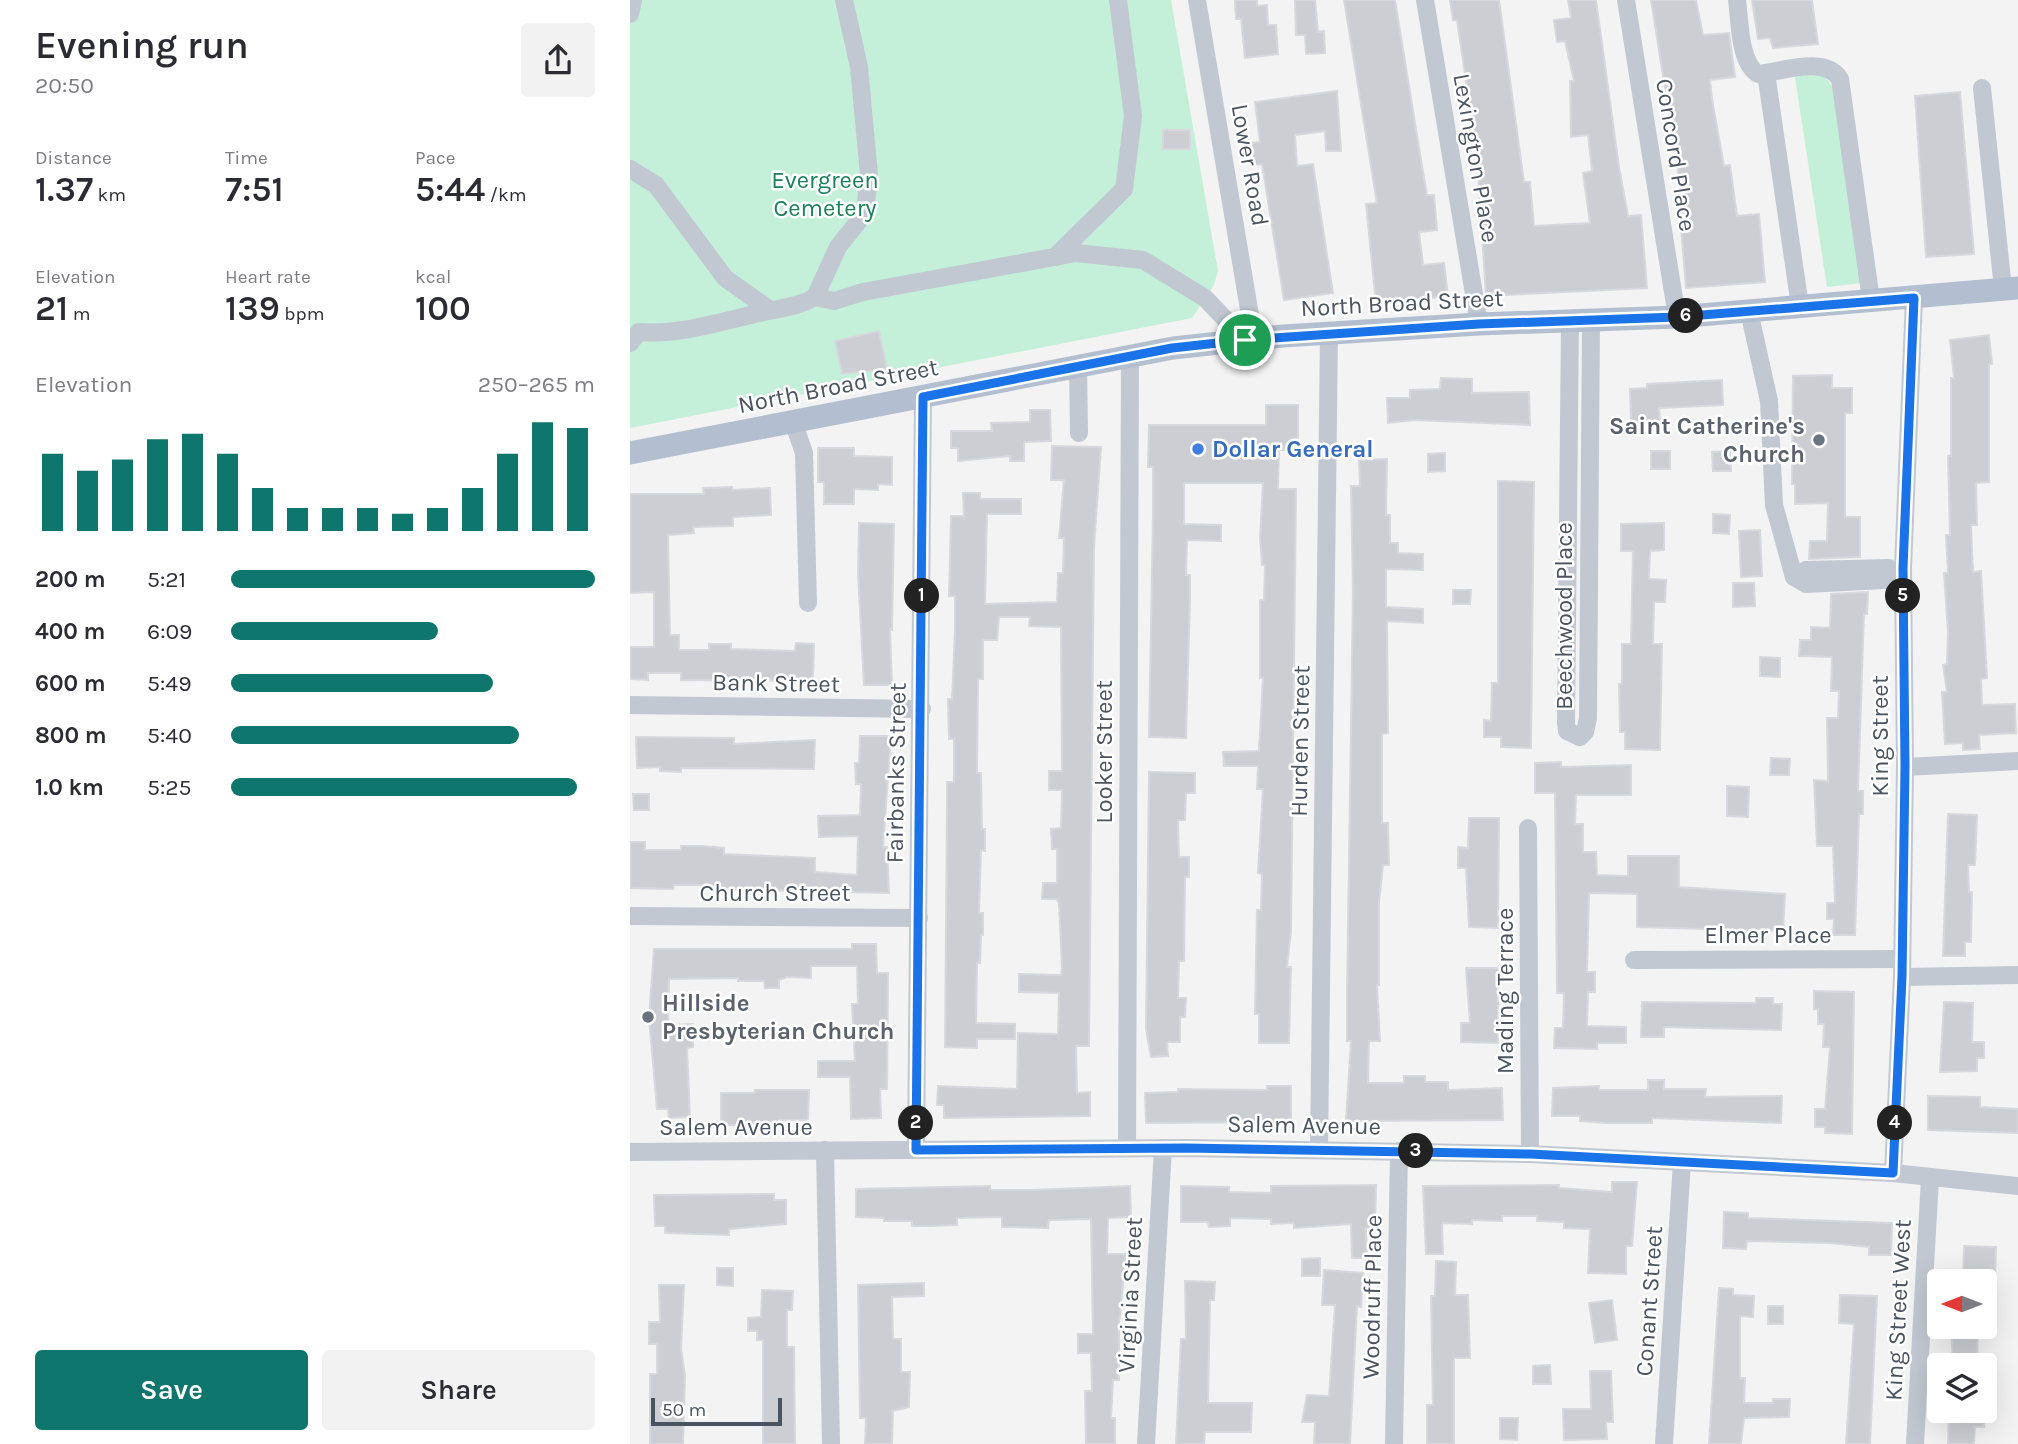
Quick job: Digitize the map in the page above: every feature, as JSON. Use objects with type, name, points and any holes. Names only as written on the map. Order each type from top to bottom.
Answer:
[{"type":"main road","name":"North Broad Street","points":[[630,453],[1130,355],[1250,339],[1479,324],[1677,317],[2010,289]]},
{"type":"street","points":[[630,14],[633,0]]},
{"type":"street","points":[[633,332],[668,334],[718,325],[770,310],[794,309],[816,297],[838,247],[865,213],[869,176],[859,67],[844,0]]},
{"type":"street","points":[[1055,257],[1124,189],[1133,116],[1118,0]]},
{"type":"street","name":"Lower Road","points":[[1197,0],[1250,339]]},
{"type":"street","name":"Lexington Place","points":[[1424,0],[1479,324]]},
{"type":"street","name":"Concord Place","points":[[1626,0],[1677,317]]},
{"type":"street","points":[[1737,0],[1746,59],[1753,71],[1766,73],[1823,67],[1835,72],[1840,79],[1871,300]]},
{"type":"street","points":[[1766,73],[1800,306]]},
{"type":"street","points":[[1982,88],[2010,289]]},
{"type":"street","points":[[630,169],[656,186],[725,278],[770,310]]},
{"type":"street","points":[[816,297],[834,301],[863,292],[1076,253],[1143,260],[1205,298],[1250,339]]},
{"type":"street","name":"King Street","points":[[1893,1173],[1905,767],[1903,574],[1914,298]]},
{"type":"street","points":[[1749,311],[1769,401],[1774,505],[1794,577],[1806,570],[1903,574]]},
{"type":"street","name":"Beechwood Place","points":[[1581,321],[1589,473],[1588,718],[1585,732],[1580,737],[1567,731],[1566,723],[1568,472],[1581,321]]},
{"type":"street","name":"Hurden Street","points":[[1319,1150],[1329,333]]},
{"type":"street","name":"Looker Street","points":[[1128,1148],[1130,355]]},
{"type":"street","points":[[1078,366],[1079,433]]},
{"type":"street","name":"Fairbanks Street","points":[[916,1150],[923,397]]},
{"type":"street","points":[[793,421],[804,453],[808,603]]},
{"type":"street","points":[[1568,472],[1589,473]]},
{"type":"street","points":[[1567,604],[1588,604]]},
{"type":"street","name":"Bank Street","points":[[630,705],[922,709]]},
{"type":"street","points":[[1905,767],[2018,761]]},
{"type":"street","name":"Mading Terrace","points":[[1528,828],[1530,1154]]},
{"type":"street","name":"Church Street","points":[[630,916],[919,918]]},
{"type":"street","name":"Elmer Place","points":[[1634,960],[1901,968],[2018,975]]},
{"type":"street","name":"Salem Avenue","points":[[630,1152],[1163,1148],[1530,1154],[1893,1173],[2018,1185]]},
{"type":"street","name":"Virginia Street","points":[[1146,1444],[1163,1148]]},
{"type":"street","points":[[825,1150],[831,1444]]},
{"type":"street","name":"Woodruff Place","points":[[1394,1444],[1399,1151]]},
{"type":"street","name":"Conant Street","points":[[1664,1444],[1682,1162]]},
{"type":"street","name":"King Street West","points":[[1915,1444],[1930,1178]]},
{"type":"green space","name":"Evergreen Cemetery","points":[[630,0],[1171,0],[1218,271],[1214,285],[1192,318],[630,428]]},
{"type":"green space","points":[[1822,72],[1832,86],[1863,283],[1827,287],[1795,77]]},
{"type":"building","points":[[1235,0],[1257,0],[1257,6],[1267,5],[1268,25],[1276,25],[1278,54],[1245,58],[1241,19],[1236,19]]},
{"type":"building","points":[[1295,0],[1315,0],[1318,32],[1324,31],[1325,53],[1306,54],[1305,35],[1296,35]]},
{"type":"building","points":[[1344,0],[1395,0],[1427,195],[1434,195],[1437,230],[1419,232],[1423,265],[1444,263],[1448,296],[1376,304],[1366,204],[1377,203]]},
{"type":"building","points":[[1450,0],[1499,0],[1524,182],[1530,182],[1534,226],[1590,223],[1583,173],[1592,171],[1588,135],[1571,137],[1570,81],[1574,81],[1565,41],[1557,42],[1554,20],[1571,18],[1568,0],[1596,0],[1628,216],[1641,215],[1647,288],[1486,296],[1477,156],[1457,20],[1453,20]]},
{"type":"building","points":[[1651,0],[1696,0],[1703,35],[1729,33],[1735,77],[1710,80],[1712,99],[1724,166],[1730,165],[1737,216],[1759,214],[1765,282],[1686,288],[1680,215],[1685,214]]},
{"type":"building","points":[[1752,0],[1812,0],[1818,44],[1773,48],[1770,38],[1758,39]]},
{"type":"building","points":[[1337,91],[1341,151],[1326,151],[1325,131],[1295,135],[1297,166],[1313,164],[1333,293],[1284,300],[1262,164],[1252,165],[1250,143],[1260,142],[1255,102]]},
{"type":"building","points":[[1960,92],[1974,254],[1926,257],[1915,96]]},
{"type":"building","points":[[1163,130],[1190,130],[1190,149],[1163,149]]},
{"type":"building","points":[[879,331],[887,369],[842,374],[835,341]]},
{"type":"building","points":[[1989,335],[1992,364],[1989,364],[1989,482],[1976,483],[1977,525],[1971,525],[1973,572],[1981,571],[1987,678],[1981,679],[1982,705],[2015,704],[2016,733],[1979,735],[1980,749],[1963,750],[1963,743],[1945,744],[1942,692],[1947,692],[1943,665],[1947,664],[1948,632],[1944,573],[1948,573],[1946,535],[1950,535],[1948,456],[1951,456],[1951,378],[1954,378],[1950,340]]},
{"type":"building","name":"Saint Catherine's Church","points":[[1832,375],[1832,388],[1852,388],[1852,413],[1845,413],[1845,517],[1860,517],[1860,557],[1809,559],[1810,541],[1827,541],[1828,503],[1795,504],[1795,484],[1792,484],[1793,376]]},
{"type":"building","points":[[1441,378],[1472,379],[1472,393],[1529,392],[1530,425],[1414,420],[1388,423],[1387,398],[1410,398],[1410,390],[1440,389]]},
{"type":"building","points":[[1722,380],[1723,405],[1659,408],[1660,421],[1631,422],[1630,389],[1647,388],[1647,384]]},
{"type":"building","points":[[1266,405],[1298,405],[1298,450],[1279,450],[1278,489],[1296,489],[1291,931],[1287,967],[1291,967],[1289,1043],[1259,1043],[1259,1014],[1255,1014],[1257,910],[1261,910],[1262,874],[1258,873],[1263,789],[1257,789],[1258,766],[1224,766],[1223,752],[1259,751],[1263,678],[1260,678],[1260,600],[1264,600],[1265,565],[1262,565],[1260,538],[1263,483],[1184,483],[1184,524],[1221,525],[1221,541],[1187,540],[1186,575],[1190,575],[1190,597],[1186,738],[1149,737],[1153,467],[1148,467],[1149,425],[1266,425]]},
{"type":"building","points":[[1030,410],[1050,410],[1051,441],[1024,442],[1024,461],[1010,461],[1010,456],[958,461],[958,448],[951,448],[951,431],[992,431],[991,423],[1030,422]]},
{"type":"building","points":[[1052,446],[1101,447],[1094,547],[1089,1046],[1076,1046],[1077,1093],[1090,1092],[1090,1116],[944,1118],[944,1105],[937,1105],[938,1086],[1017,1089],[1018,1033],[1058,1034],[1059,993],[1019,992],[1019,974],[1061,975],[1062,968],[1059,903],[1056,899],[1042,899],[1043,883],[1057,883],[1057,849],[1052,849],[1051,829],[1061,828],[1062,790],[1049,790],[1049,771],[1062,771],[1061,627],[1029,626],[1030,617],[999,617],[997,640],[983,640],[983,679],[978,679],[977,773],[981,773],[985,851],[981,850],[979,913],[983,913],[983,935],[980,963],[977,963],[976,1023],[1015,1024],[1015,1039],[977,1039],[977,1048],[945,1047],[947,782],[954,782],[954,739],[949,739],[948,699],[952,699],[955,630],[955,596],[949,596],[951,516],[964,516],[963,493],[980,493],[980,499],[1021,499],[1021,514],[987,514],[985,604],[1057,602],[1058,573],[1063,573],[1064,538],[1059,538],[1064,480],[1051,480]]},
{"type":"building","points":[[818,448],[854,448],[854,456],[892,457],[892,485],[878,484],[878,490],[854,489],[854,504],[824,504],[824,482],[818,482]]},
{"type":"building","points":[[1651,451],[1670,451],[1670,469],[1651,469]]},
{"type":"building","points":[[1730,451],[1731,471],[1713,471],[1712,452]]},
{"type":"building","points":[[1445,453],[1445,471],[1428,472],[1428,454]]},
{"type":"building","points":[[1387,459],[1386,515],[1390,515],[1390,543],[1398,543],[1398,553],[1423,554],[1423,570],[1386,569],[1386,607],[1423,609],[1423,623],[1387,621],[1388,733],[1382,734],[1382,823],[1388,823],[1389,865],[1383,865],[1379,902],[1377,985],[1380,1041],[1369,1041],[1368,1083],[1404,1083],[1404,1076],[1425,1076],[1425,1082],[1448,1082],[1448,1090],[1502,1088],[1503,1120],[1346,1121],[1351,1041],[1347,1041],[1347,994],[1353,592],[1351,486],[1360,486],[1359,460]]},
{"type":"building","points":[[1498,481],[1534,482],[1531,748],[1501,747],[1501,737],[1484,737],[1484,720],[1491,721],[1492,683],[1498,683]]},
{"type":"building","points":[[732,487],[732,490],[770,488],[771,515],[733,517],[733,526],[693,527],[694,533],[668,535],[670,635],[679,635],[679,650],[709,650],[709,644],[731,644],[731,649],[795,651],[796,643],[814,644],[813,681],[681,680],[681,673],[648,673],[648,680],[630,679],[630,647],[654,647],[654,592],[630,593],[630,494],[704,494],[703,488]]},
{"type":"building","points":[[1713,514],[1730,515],[1729,534],[1713,533]]},
{"type":"building","points":[[859,523],[894,524],[892,630],[890,629],[892,685],[864,685],[858,573]]},
{"type":"building","points":[[1664,523],[1664,550],[1650,551],[1649,579],[1666,580],[1665,602],[1654,602],[1653,644],[1662,644],[1660,750],[1625,749],[1625,732],[1620,732],[1619,684],[1622,684],[1622,644],[1631,644],[1633,551],[1621,551],[1621,524]]},
{"type":"building","points":[[1760,530],[1762,576],[1741,577],[1739,531]]},
{"type":"building","points":[[1733,583],[1754,583],[1755,606],[1733,607]]},
{"type":"building","points":[[1453,590],[1471,590],[1470,604],[1453,604]]},
{"type":"building","points":[[1868,592],[1867,614],[1864,614],[1858,791],[1863,791],[1863,814],[1859,814],[1855,935],[1833,935],[1834,919],[1827,919],[1827,903],[1835,903],[1833,846],[1817,846],[1814,780],[1828,781],[1827,718],[1838,718],[1839,691],[1831,691],[1832,657],[1799,656],[1800,640],[1811,640],[1811,627],[1830,628],[1831,594]]},
{"type":"building","points":[[1760,657],[1780,658],[1780,677],[1760,676]]},
{"type":"building","points":[[860,736],[891,736],[883,847],[887,847],[889,893],[710,889],[710,885],[674,885],[673,889],[630,888],[630,842],[645,842],[645,850],[681,850],[681,846],[703,846],[724,848],[724,854],[815,858],[815,872],[857,875],[858,836],[819,837],[818,816],[860,815],[861,784],[856,784],[855,763],[859,763]]},
{"type":"building","points":[[636,737],[734,738],[734,744],[815,740],[814,769],[681,768],[681,772],[660,771],[660,767],[637,768]]},
{"type":"building","points":[[1771,758],[1790,759],[1789,775],[1770,775]]},
{"type":"building","points":[[1561,762],[1561,767],[1631,765],[1631,795],[1576,795],[1575,824],[1583,824],[1583,852],[1596,852],[1597,875],[1628,876],[1628,856],[1679,856],[1679,887],[1785,894],[1783,931],[1637,927],[1637,894],[1589,893],[1587,972],[1595,972],[1595,992],[1588,992],[1587,1026],[1626,1027],[1626,1043],[1597,1043],[1597,1049],[1554,1048],[1555,1028],[1563,1028],[1564,993],[1557,993],[1555,793],[1535,793],[1535,763]]},
{"type":"building","points":[[1149,772],[1195,773],[1195,793],[1186,793],[1185,820],[1178,820],[1179,857],[1189,857],[1189,877],[1185,877],[1184,961],[1179,961],[1178,998],[1186,998],[1185,1017],[1180,1017],[1180,1042],[1167,1042],[1168,1056],[1151,1057],[1146,1029]]},
{"type":"building","points":[[1727,786],[1749,787],[1748,817],[1727,816]]},
{"type":"building","points":[[633,794],[649,794],[649,810],[634,810]]},
{"type":"building","points":[[1948,814],[1977,815],[1975,865],[1968,865],[1969,892],[1972,892],[1971,942],[1965,942],[1965,956],[1943,956]]},
{"type":"building","points":[[1469,818],[1499,818],[1498,928],[1469,927],[1466,868],[1458,868],[1458,847],[1468,848]]},
{"type":"building","points":[[852,944],[876,944],[877,973],[888,973],[887,1089],[880,1089],[881,1118],[851,1119],[850,1077],[818,1077],[818,1061],[855,1061],[852,1004],[858,1004],[857,966],[811,966],[811,978],[787,977],[779,980],[779,988],[765,988],[764,981],[738,981],[738,978],[669,979],[668,1025],[693,1024],[693,1047],[687,1048],[690,1117],[669,1118],[668,1109],[657,1109],[649,1017],[654,949],[852,949]]},
{"type":"building","points":[[1466,968],[1498,968],[1498,1043],[1461,1042],[1461,1023],[1470,1023]]},
{"type":"building","points":[[1814,991],[1854,992],[1852,1134],[1825,1133],[1825,1127],[1815,1127],[1815,1109],[1825,1109],[1830,1047],[1823,1047],[1824,1024],[1818,1024],[1818,1009],[1814,1009]]},
{"type":"building","points":[[1756,998],[1773,998],[1773,1004],[1782,1004],[1781,1030],[1664,1027],[1664,1037],[1641,1037],[1642,1002],[1756,1003]]},
{"type":"building","points":[[1944,1002],[1973,1003],[1972,1042],[1984,1042],[1984,1058],[1977,1058],[1977,1071],[1940,1072]]},
{"type":"building","points":[[1648,1080],[1664,1080],[1664,1089],[1706,1089],[1705,1097],[1782,1096],[1781,1123],[1652,1118],[1652,1123],[1606,1123],[1580,1121],[1580,1116],[1552,1116],[1553,1088],[1599,1086],[1599,1090],[1648,1090]]},
{"type":"building","points":[[1267,1086],[1291,1086],[1291,1122],[1146,1123],[1145,1093],[1178,1092],[1178,1089],[1267,1090]]},
{"type":"building","points":[[755,1090],[809,1090],[808,1120],[779,1120],[779,1126],[721,1125],[721,1093],[755,1093]]},
{"type":"building","points":[[1928,1096],[1980,1097],[1980,1107],[2018,1109],[2018,1133],[1928,1130]]},
{"type":"building","points":[[1612,1182],[1637,1182],[1632,1246],[1626,1246],[1626,1274],[1588,1273],[1590,1229],[1564,1228],[1564,1222],[1537,1221],[1537,1216],[1502,1216],[1502,1221],[1472,1220],[1472,1224],[1442,1223],[1443,1254],[1426,1254],[1423,1186],[1559,1185],[1559,1188],[1612,1192]]},
{"type":"building","points":[[1376,1185],[1375,1228],[1366,1228],[1367,1258],[1352,1258],[1351,1224],[1294,1228],[1294,1223],[1271,1224],[1271,1219],[1230,1218],[1230,1226],[1209,1227],[1208,1222],[1181,1222],[1181,1186],[1229,1187],[1229,1192],[1271,1193],[1271,1186]]},
{"type":"building","points":[[990,1186],[990,1190],[1032,1190],[1130,1186],[1131,1217],[1108,1218],[1107,1254],[1126,1254],[1119,1326],[1119,1380],[1113,1380],[1111,1418],[1115,1418],[1115,1444],[1086,1444],[1085,1391],[1092,1391],[1091,1353],[1078,1353],[1078,1334],[1093,1334],[1091,1219],[1049,1220],[1048,1228],[1002,1227],[1002,1217],[957,1218],[957,1225],[912,1226],[912,1221],[856,1217],[856,1189]]},
{"type":"building","points":[[774,1194],[774,1200],[786,1200],[786,1224],[729,1229],[729,1235],[665,1233],[665,1226],[655,1226],[654,1195]]},
{"type":"building","points":[[1724,1212],[1748,1213],[1748,1218],[1892,1223],[1891,1255],[1869,1255],[1869,1247],[1830,1243],[1747,1241],[1746,1249],[1723,1248]]},
{"type":"building","points":[[1964,1246],[1996,1247],[1995,1269],[1963,1269]]},
{"type":"building","points":[[1320,1258],[1320,1276],[1302,1276],[1302,1259]]},
{"type":"building","points":[[1436,1261],[1456,1262],[1455,1295],[1468,1295],[1470,1358],[1454,1358],[1454,1444],[1427,1444],[1427,1405],[1433,1405],[1431,1296],[1435,1296]]},
{"type":"building","points":[[717,1268],[733,1268],[733,1286],[717,1285]]},
{"type":"building","points":[[1324,1270],[1363,1273],[1361,1307],[1357,1306],[1350,1444],[1314,1444],[1315,1422],[1302,1422],[1307,1395],[1329,1396],[1335,1305],[1322,1305]]},
{"type":"building","points":[[1185,1281],[1215,1282],[1214,1300],[1210,1300],[1208,1403],[1252,1403],[1251,1432],[1205,1432],[1204,1444],[1176,1444],[1181,1339],[1186,1339]]},
{"type":"building","points":[[924,1283],[924,1296],[892,1297],[893,1339],[901,1339],[901,1372],[910,1372],[909,1407],[893,1411],[892,1444],[865,1444],[866,1418],[860,1418],[858,1285]]},
{"type":"building","points":[[659,1285],[684,1285],[681,1349],[685,1375],[683,1444],[650,1444],[650,1374],[657,1374],[657,1344],[649,1344],[649,1322],[660,1322]]},
{"type":"building","points":[[1719,1288],[1733,1289],[1733,1295],[1754,1296],[1753,1317],[1740,1316],[1740,1378],[1745,1378],[1744,1403],[1773,1403],[1773,1399],[1790,1399],[1789,1417],[1744,1418],[1741,1444],[1709,1444]]},
{"type":"building","points":[[762,1290],[793,1291],[792,1310],[787,1310],[787,1347],[794,1347],[795,1444],[763,1444],[763,1340],[757,1340],[757,1331],[748,1331],[748,1318],[761,1317]]},
{"type":"building","points":[[1840,1295],[1877,1296],[1870,1444],[1846,1444],[1854,1324],[1839,1323]]},
{"type":"building","points":[[1612,1300],[1617,1340],[1595,1343],[1589,1303]]},
{"type":"building","points":[[1768,1306],[1783,1306],[1783,1324],[1768,1324]]},
{"type":"building","points":[[1952,1339],[1978,1339],[1977,1353],[1952,1353]]},
{"type":"building","points":[[1550,1365],[1551,1384],[1533,1384],[1533,1366]]},
{"type":"building","points":[[1590,1371],[1611,1371],[1613,1422],[1606,1422],[1607,1439],[1564,1440],[1563,1409],[1591,1409]]},
{"type":"building","points":[[1500,1418],[1518,1418],[1517,1440],[1500,1439]]},
{"type":"building","points":[[1949,1423],[1984,1423],[1984,1427],[1975,1427],[1974,1444],[1948,1444]]},
{"type":"place","name":"Saint Catherine's Church","points":[[1819,440]]},
{"type":"place","name":"Dollar General","points":[[1198,449]]},
{"type":"place","name":"Hillside Presbyterian Church","points":[[648,1017]]},
{"type":"route","points":[[1914,298],[1903,568],[1905,767],[1902,977],[1893,1173],[1530,1154],[1186,1148],[916,1150],[923,397],[1130,355],[1245,340],[1479,324],[1677,317],[1914,298]]}]
